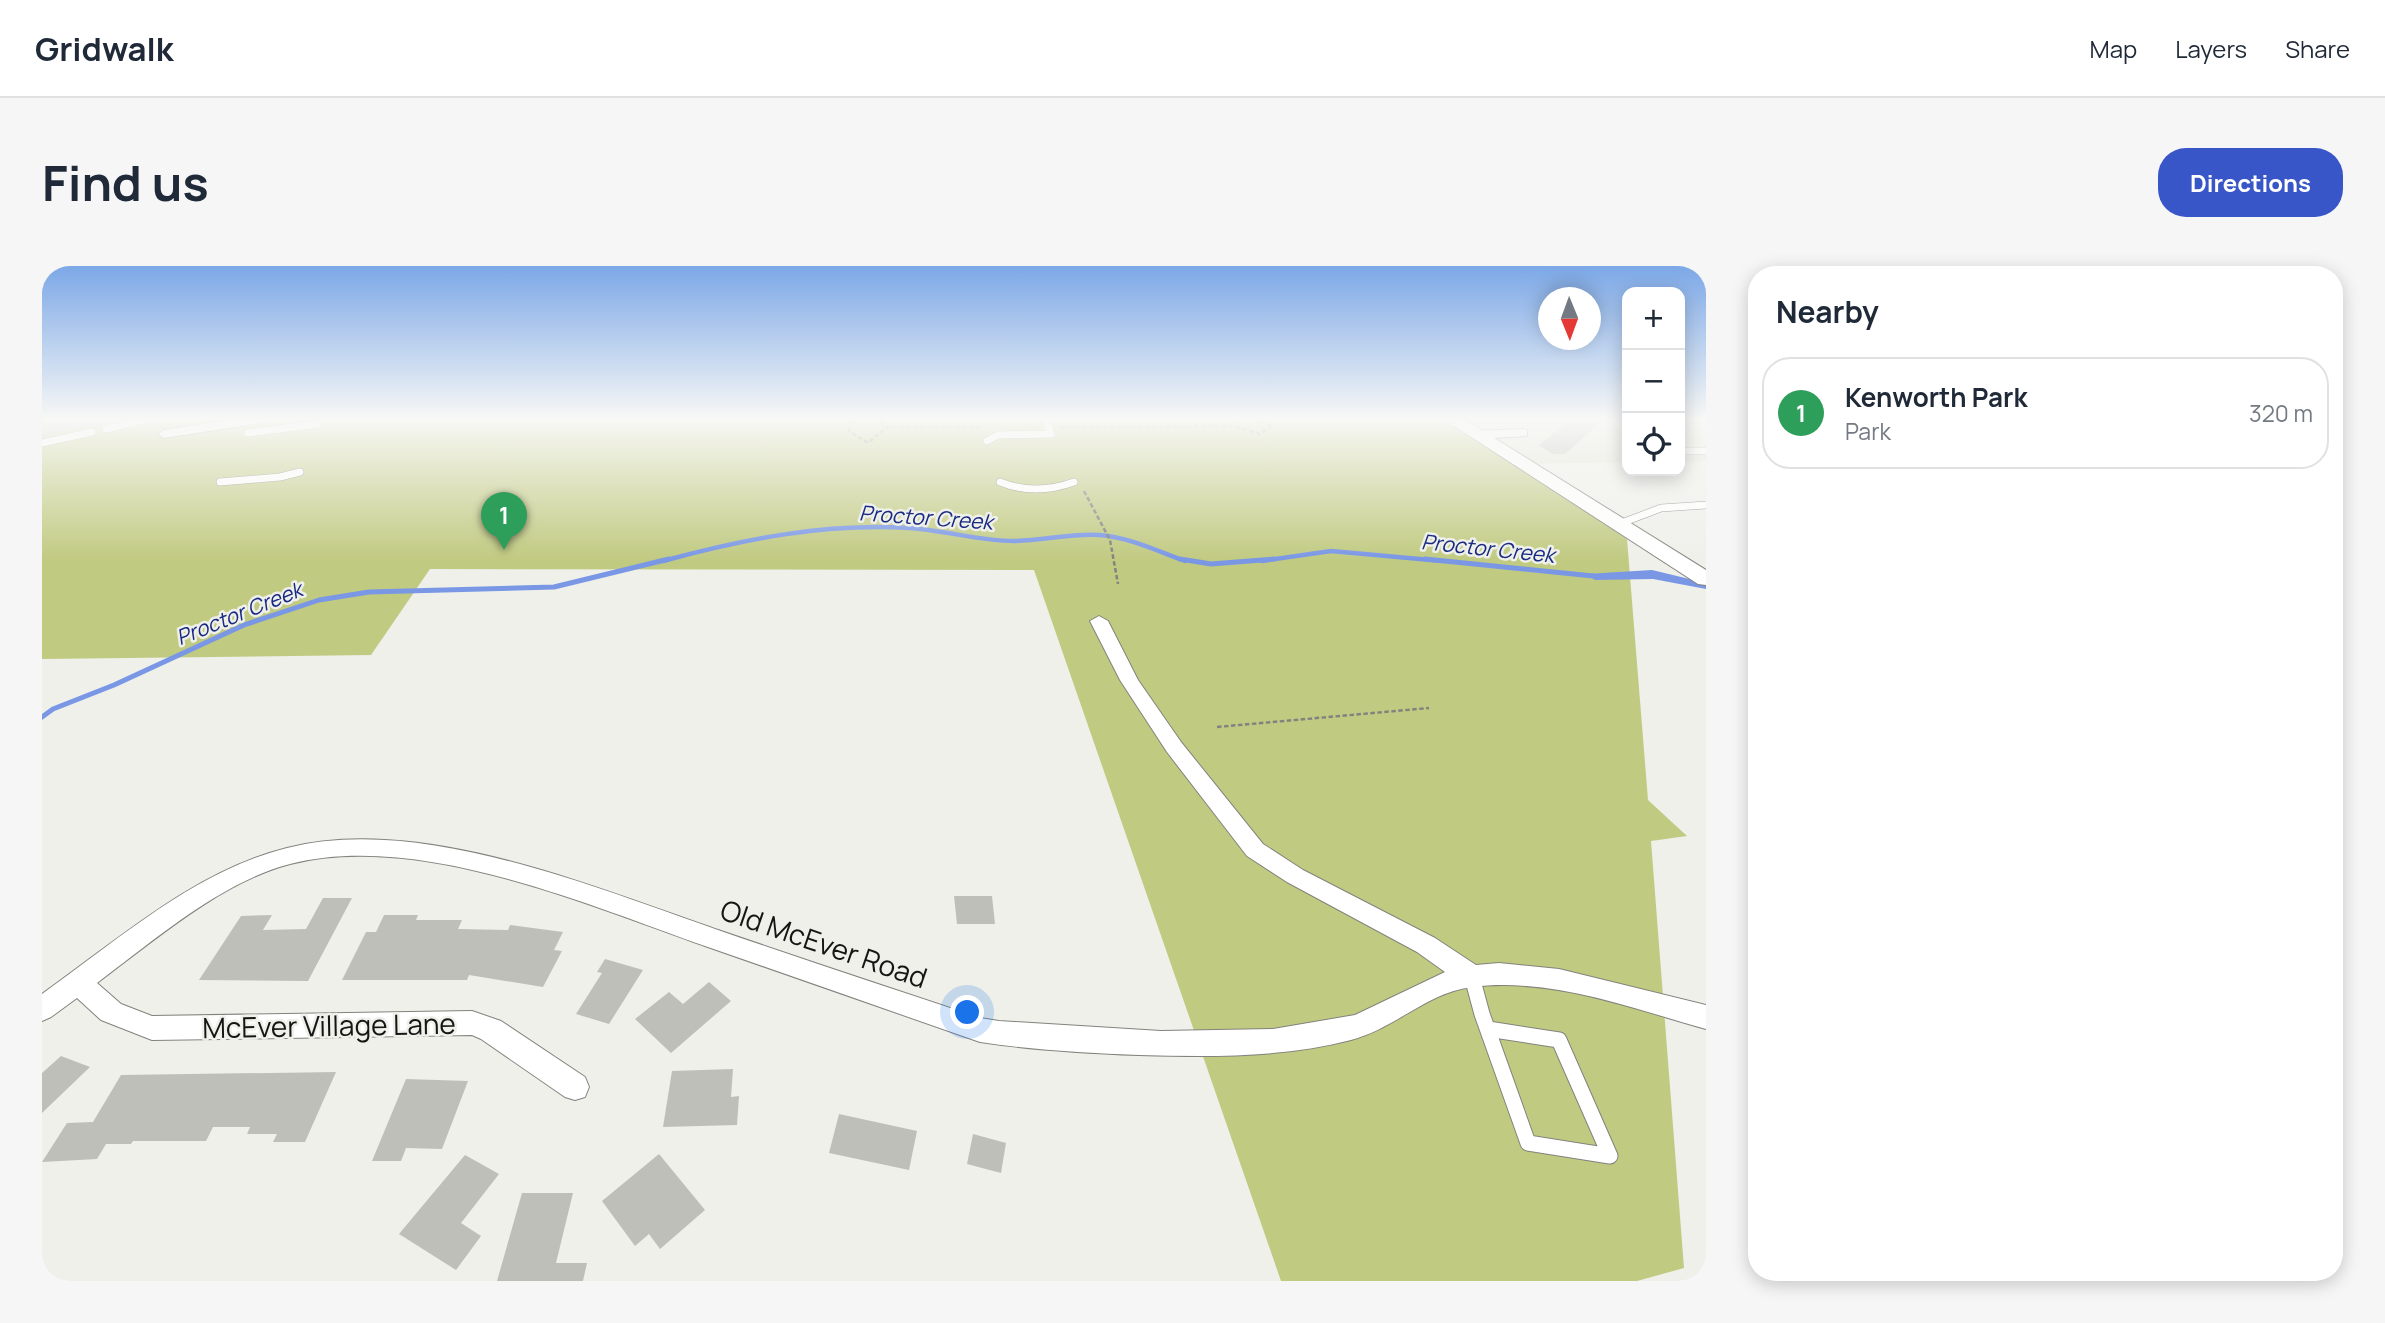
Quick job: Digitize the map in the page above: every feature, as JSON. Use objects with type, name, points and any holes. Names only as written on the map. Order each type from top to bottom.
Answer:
[{"type":"main road","points":[[1525,465],[1702,577]]},
{"type":"street","points":[[1100,621],[1129,680],[1174,747],[1255,850],[1307,882],[1426,945],[1472,976]]},
{"type":"street","name":"Old McEver Road","points":[[42,1009],[198,897],[255,868],[289,855],[365,848],[412,851],[487,867],[579,892],[980,1030],[1032,1038],[1215,1045],[1300,1039],[1358,1026],[1444,982],[1472,976],[1523,976],[1592,987],[1706,1017]]},
{"type":"street","name":"McEver Village Lane","points":[[79,983],[111,1013],[152,1028],[472,1023],[491,1030],[575,1087]]},
{"type":"lane","points":[[220,482],[280,478],[300,472]]},
{"type":"lane","points":[[1000,482],[1014,489],[1060,488],[1077,483]]},
{"type":"lane","points":[[1619,524],[1661,508],[1706,505]]},
{"type":"lane","points":[[1472,976],[1488,1029],[1528,1143],[1610,1156],[1559,1040],[1488,1029]]},
{"type":"path","points":[[1077,483],[1102,521],[1110,540],[1118,584]]},
{"type":"path","points":[[1217,727],[1429,708]]},
{"type":"green space","points":[[42,465],[1521,465],[1627,539],[1648,800],[1687,836],[1651,841],[1684,1268],[1637,1281],[1281,1281],[1034,570],[430,569],[371,655],[42,659]]},
{"type":"water","points":[[1652,570],[1706,583],[1706,589],[1653,579],[1595,580],[1586,574]]},
{"type":"building","points":[[954,896],[992,896],[995,924],[957,924]]},
{"type":"building","points":[[323,898],[352,898],[308,981],[199,980],[241,916],[272,915],[263,930],[306,929]]},
{"type":"building","points":[[384,915],[418,915],[416,920],[462,920],[458,929],[508,930],[510,925],[563,932],[554,950],[562,951],[543,987],[469,975],[467,980],[342,980],[366,932],[376,932]]},
{"type":"building","points":[[605,959],[643,970],[609,1024],[576,1014],[602,973],[597,972]]},
{"type":"building","points":[[709,982],[731,1001],[671,1053],[635,1019],[669,992],[683,1004]]},
{"type":"building","points":[[61,1056],[90,1067],[42,1113],[42,1073]]},
{"type":"building","points":[[733,1069],[731,1097],[739,1096],[737,1125],[663,1127],[672,1071]]},
{"type":"building","points":[[336,1072],[305,1142],[273,1142],[277,1134],[247,1134],[250,1127],[213,1127],[206,1141],[133,1141],[131,1144],[106,1144],[97,1159],[42,1162],[67,1123],[93,1122],[121,1075]]},
{"type":"building","points":[[406,1079],[468,1081],[442,1149],[406,1148],[401,1161],[372,1161]]},
{"type":"building","points":[[839,1114],[917,1131],[909,1170],[829,1153]]},
{"type":"building","points":[[973,1134],[1006,1143],[1001,1173],[967,1164]]},
{"type":"building","points":[[659,1154],[705,1210],[660,1249],[649,1234],[635,1246],[602,1201]]},
{"type":"building","points":[[465,1155],[499,1174],[461,1223],[481,1236],[456,1270],[399,1234]]},
{"type":"building","points":[[522,1193],[573,1193],[556,1263],[587,1263],[583,1281],[497,1281]]},
{"type":"waterway","name":"Proctor Creek","points":[[663,561],[785,534],[877,527],[922,529],[1014,541],[1078,535],[1110,536],[1132,541],[1185,561]]},
{"type":"waterway","name":"Proctor Creek","points":[[1262,561],[1331,551],[1442,561]]},
{"type":"waterway","name":"Proctor Creek","points":[[42,717],[53,709],[114,685],[244,625],[319,600],[369,592],[554,587],[669,559]]},
{"type":"waterway","name":"Proctor Creek","points":[[1180,559],[1211,564],[1274,559]]},
{"type":"waterway","name":"Proctor Creek","points":[[1425,559],[1593,576]]},
{"type":"place","name":"Kenworth Park","points":[[504,550]]}]
